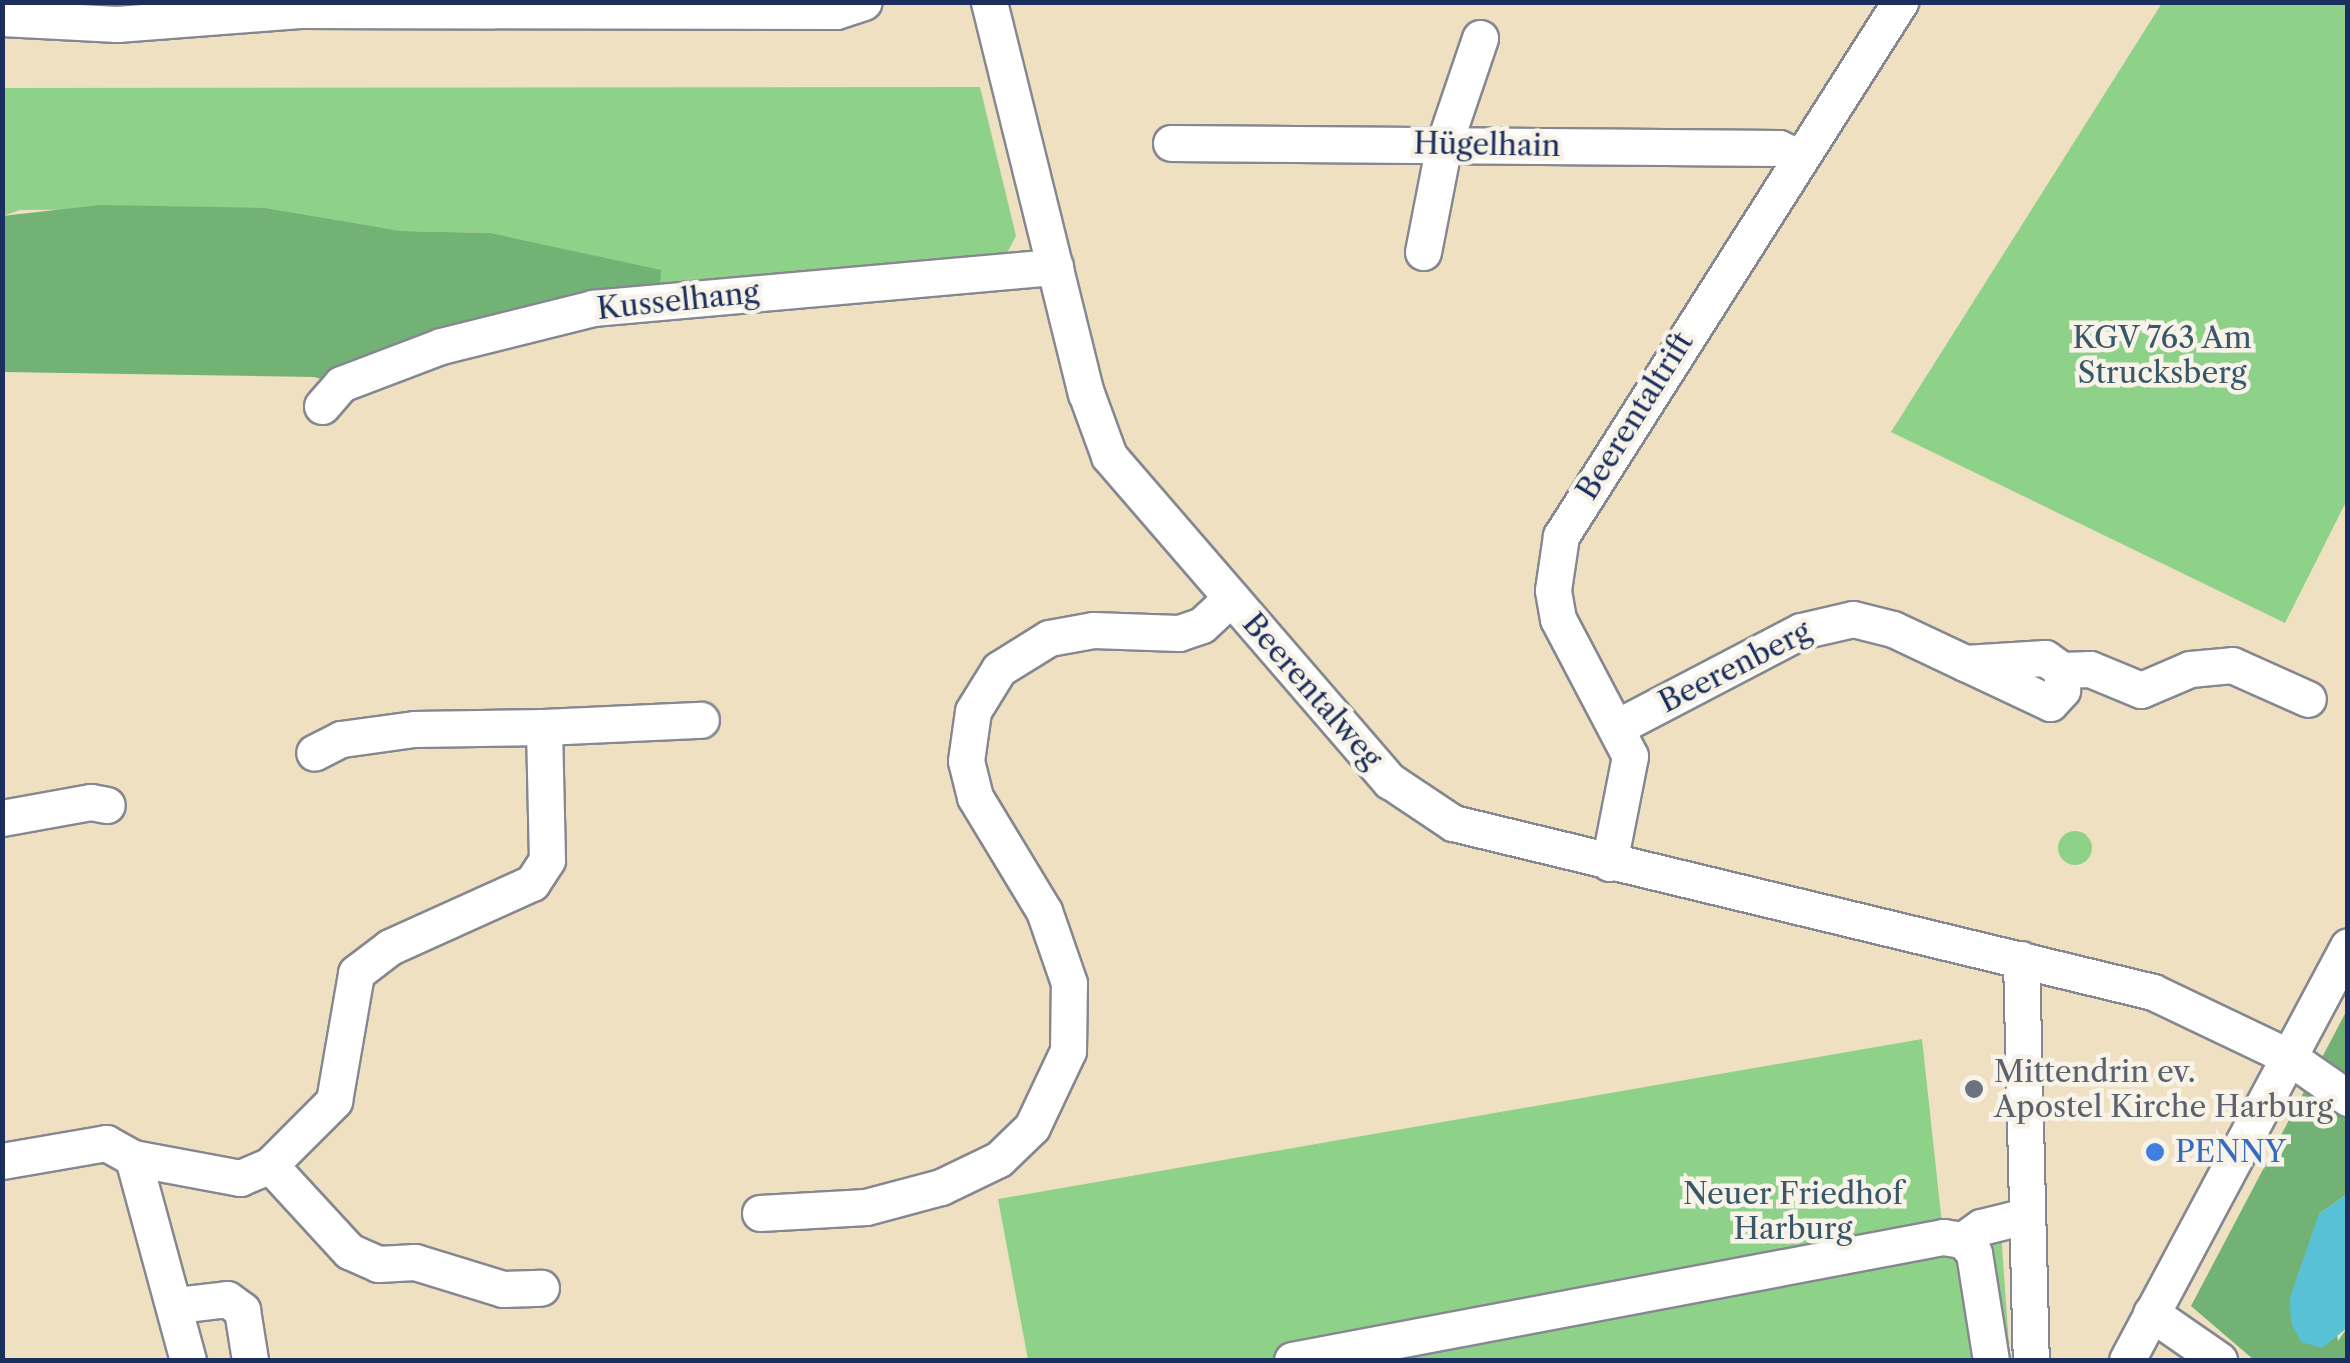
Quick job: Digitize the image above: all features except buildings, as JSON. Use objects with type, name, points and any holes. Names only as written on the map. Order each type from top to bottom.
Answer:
[{"type":"street","points":[[2,18],[158,21],[299,6],[602,6],[836,12],[864,2]]},
{"type":"street","name":"Beerentalweg","points":[[989,2],[1086,393],[1109,456],[1390,781],[1431,813],[1610,864],[2154,992],[2290,1057],[2348,1098]]},
{"type":"street","name":"Beerentaltrift","points":[[1610,864],[1630,767],[1619,726],[1558,619],[1554,576],[1561,536],[1900,2]]},
{"type":"street","points":[[1423,252],[1444,144],[1480,38]]},
{"type":"street","name":"Hügelhain","points":[[1171,143],[1778,148],[1800,158]]},
{"type":"street","name":"Kusselhang","points":[[322,406],[341,384],[441,346],[593,308],[1054,267]]},
{"type":"street","points":[[760,1213],[866,1207],[940,1187],[998,1160],[1032,1127],[1068,1052],[1069,983],[1044,911],[975,797],[966,761],[973,711],[1000,669],[1049,638],[1093,630],[1179,632],[1202,624],[1231,598]]},
{"type":"street","name":"Beerenberg","points":[[1619,726],[1827,622],[1878,623],[2050,703],[2062,690],[2062,670],[2090,669],[2141,690],[2190,668],[2232,665],[2308,699]]},
{"type":"street","points":[[314,752],[341,739],[414,729],[700,720]]},
{"type":"street","points":[[2,1161],[106,1143],[133,1158],[240,1178],[270,1166],[334,1101],[356,973],[390,947],[532,883],[547,860],[544,727]]},
{"type":"street","points":[[2,818],[91,802],[107,805]]},
{"type":"street","points":[[2127,1360],[2348,946]]},
{"type":"street","points":[[2021,959],[2031,1360]]},
{"type":"street","points":[[133,1158],[177,1305],[188,1360]]},
{"type":"street","points":[[270,1166],[349,1251],[503,1289],[541,1288]]},
{"type":"street","points":[[1292,1360],[1414,1349],[1926,1240],[1963,1240],[1981,1227],[2026,1216]]},
{"type":"street","points":[[1963,1240],[1974,1253],[1992,1360]]},
{"type":"street","points":[[177,1305],[226,1299],[242,1310],[250,1360]]},
{"type":"street","points":[[2151,1313],[2220,1360]]},
{"type":"green space","name":"KGV 763 Am Strucksberg","points":[[2162,3],[2347,3],[2347,500],[2285,623],[1891,432]]},
{"type":"green space","points":[[980,87],[1016,236],[997,272],[659,301],[490,233],[402,231],[266,208],[20,210],[3,216],[2,88]]},
{"type":"green space","points":[[100,205],[266,208],[402,231],[490,233],[661,270],[659,301],[341,384],[314,377],[3,372],[2,216]]},
{"type":"green space","points":[[2075,831],[2087,836],[2092,848],[2087,860],[2075,865],[2063,860],[2058,848],[2063,836]]},
{"type":"green space","points":[[2347,1010],[2347,1194],[2319,1214],[2338,1341],[2347,1328],[2347,1360],[2254,1360],[2191,1306]]},
{"type":"green space","name":"Neuer Friedhof Harburg","points":[[1922,1039],[1942,1224],[2000,1217],[2010,1360],[1028,1360],[998,1199]]},
{"type":"water","points":[[2347,1194],[2347,1328],[2322,1348],[2301,1342],[2291,1323],[2290,1297],[2319,1214]]},
{"type":"place","name":"Mittendrin ev. Apostel Kirche Harburg","points":[[1974,1089]]},
{"type":"place","name":"PENNY","points":[[2155,1152]]}]
